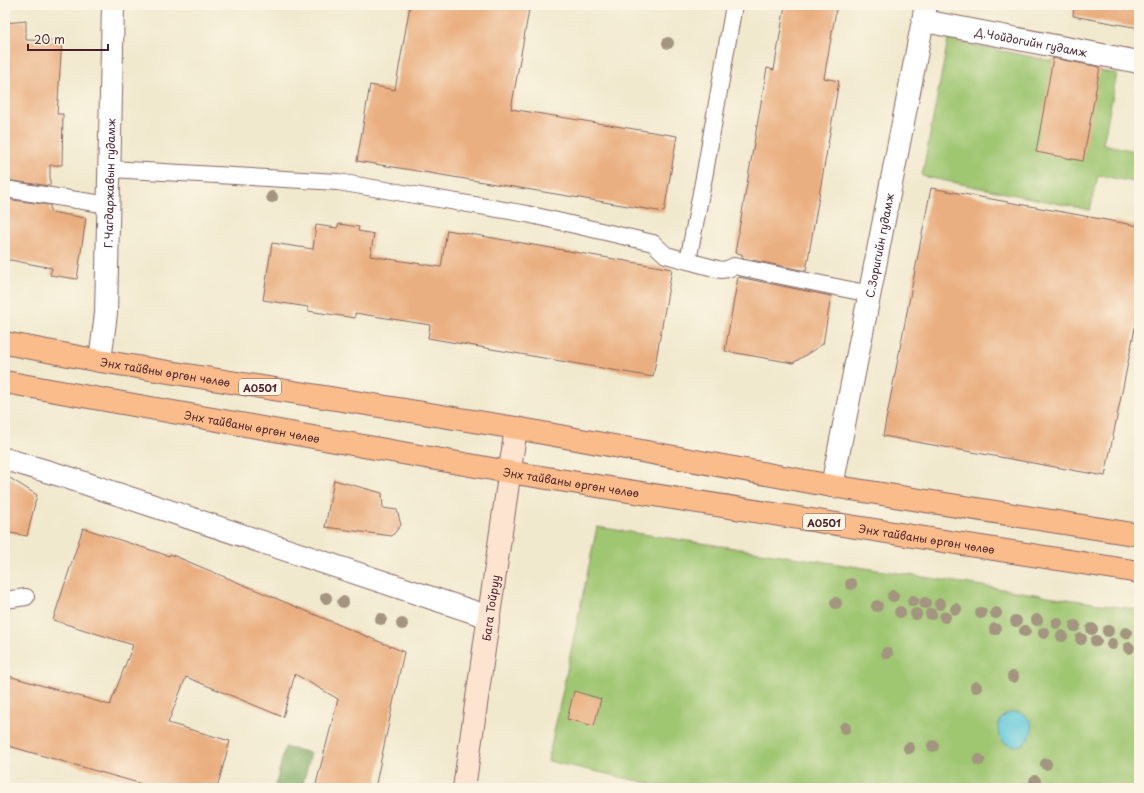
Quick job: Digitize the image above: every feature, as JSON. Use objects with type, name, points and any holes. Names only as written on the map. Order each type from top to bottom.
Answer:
[{"type":"highway","name":"Энх тайвны өргөн чөлөө","points":[[5,343],[100,361],[516,428]]},
{"type":"highway","name":"Энх тайваны өргөн чөлөө","points":[[5,382],[509,472],[1139,572]]},
{"type":"highway","name":"A0501","points":[[516,428],[832,486],[1139,535]]},
{"type":"main road","name":"Бага Тойруу","points":[[464,788],[516,428]]},
{"type":"street","name":"Г.Чагдаржавын гудамж","points":[[100,361],[106,313],[113,5]]},
{"type":"street","name":"Д.Чойдогийн гудамж","points":[[925,13],[1139,62]]},
{"type":"street","name":"С.Зоригийн гудамж","points":[[832,486],[925,13]]},
{"type":"street","points":[[5,459],[63,476],[489,617]]},
{"type":"lane","points":[[688,261],[707,165],[734,5]]},
{"type":"lane","points":[[110,169],[338,182],[527,214],[652,243],[666,255],[721,270],[734,266],[870,294]]},
{"type":"lane","points":[[5,189],[109,205]]},
{"type":"lane","points":[[5,600],[26,597]]},
{"type":"green space","points":[[948,40],[1117,74],[1103,144],[1139,152],[1139,183],[1098,175],[1090,210],[922,176]]},
{"type":"green space","points":[[597,527],[1139,610],[1139,788],[671,788],[548,761]]},
{"type":"green space","points":[[285,747],[311,753],[302,788],[275,788]]},
{"type":"water","points":[[1015,712],[1027,717],[1032,729],[1027,741],[1015,746],[1003,741],[998,729],[1003,717]]},
{"type":"building","points":[[410,5],[501,5],[529,10],[511,109],[677,136],[664,212],[357,161],[370,85],[395,90]]},
{"type":"building","points":[[785,5],[837,5],[824,78],[839,81],[806,271],[742,258],[742,254],[735,253],[767,68],[774,70]]},
{"type":"building","points":[[1074,5],[1139,5],[1139,28],[1073,16]]},
{"type":"building","points":[[26,21],[26,40],[62,41],[57,114],[63,114],[62,165],[50,165],[50,186],[5,180],[5,23]]},
{"type":"building","points":[[1053,58],[1100,67],[1083,161],[1036,152]]},
{"type":"building","points":[[931,188],[1139,226],[1139,308],[1105,476],[883,436]]},
{"type":"building","points":[[5,199],[50,205],[50,212],[86,218],[77,279],[50,275],[52,268],[5,259]]},
{"type":"building","points":[[339,224],[359,227],[358,231],[374,234],[370,256],[441,267],[447,230],[672,269],[653,377],[428,338],[430,325],[355,313],[355,318],[308,311],[308,307],[263,300],[272,243],[313,249],[316,225],[337,228]]},
{"type":"building","points":[[738,277],[831,296],[823,344],[793,363],[725,351]]},
{"type":"building","points":[[5,475],[37,495],[27,536],[5,532]]},
{"type":"building","points":[[334,480],[382,493],[383,508],[397,510],[401,525],[392,536],[325,527]]},
{"type":"building","points":[[83,528],[169,556],[170,554],[404,652],[375,788],[315,788],[338,699],[295,674],[283,717],[186,677],[168,723],[230,741],[217,788],[156,788],[5,745],[5,675],[110,705],[133,645],[53,620]]},
{"type":"building","points":[[574,691],[601,699],[594,726],[567,719]]}]
